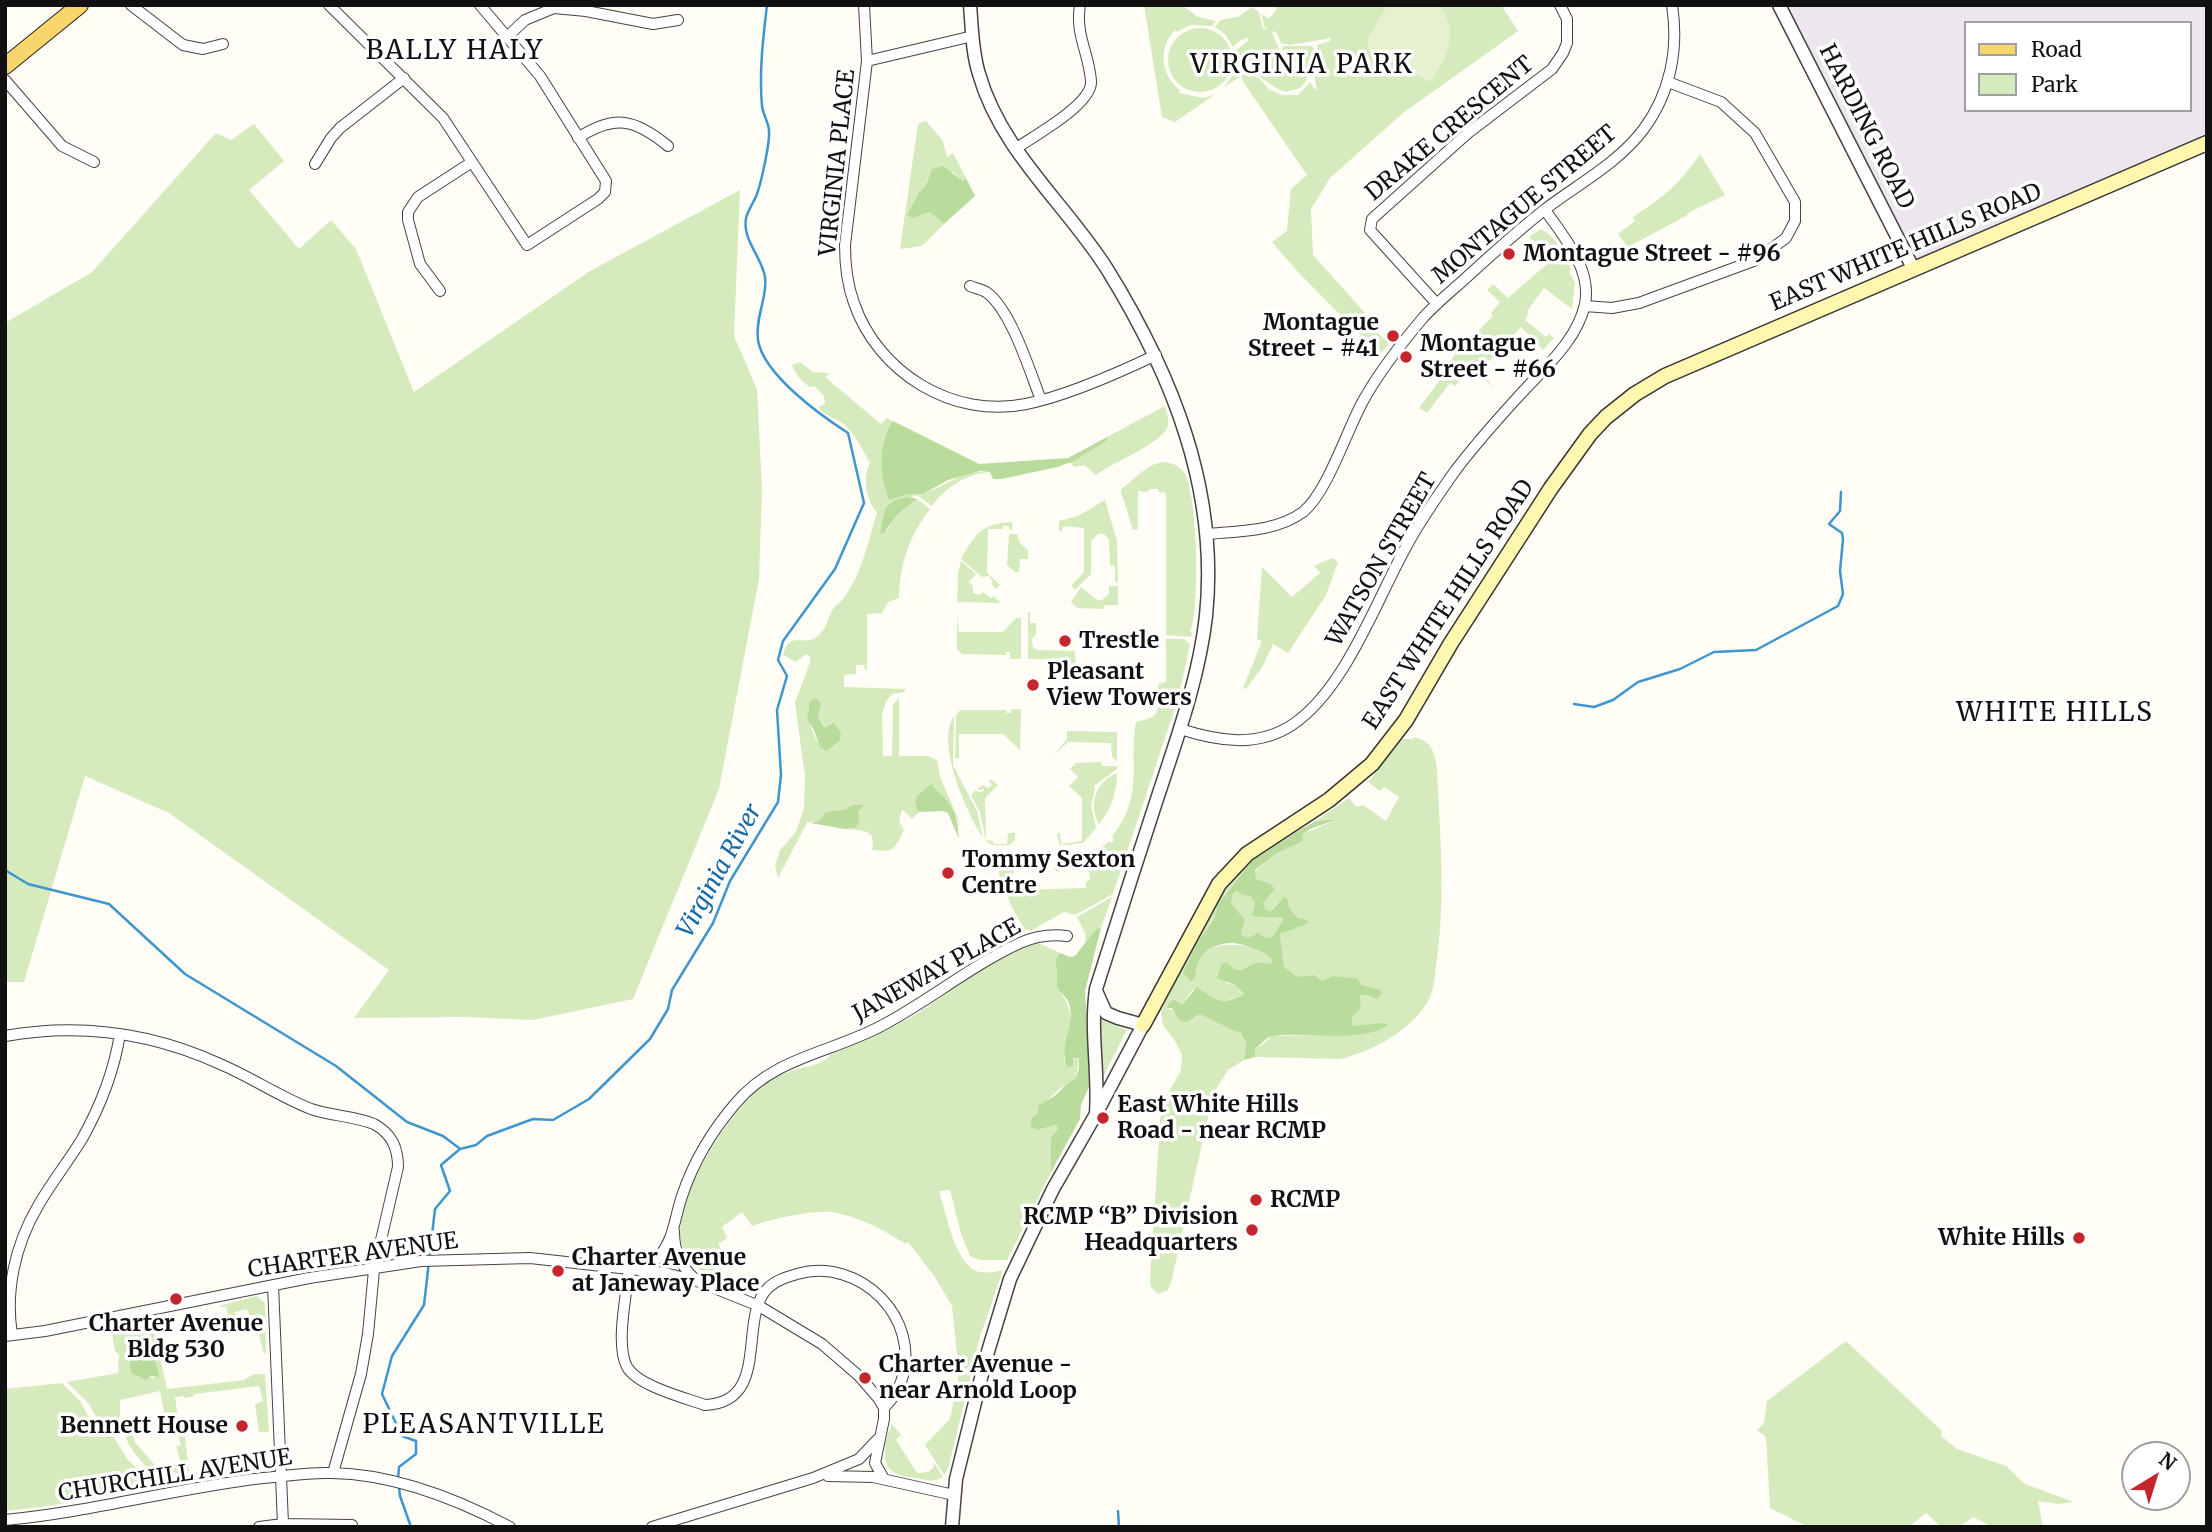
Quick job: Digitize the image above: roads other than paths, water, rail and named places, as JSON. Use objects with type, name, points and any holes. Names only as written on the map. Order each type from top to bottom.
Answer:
[{"type":"main road","points":[[5,66],[80,5]]},
{"type":"main road","name":"EAST WHITE HILLS ROAD","points":[[1143,1025],[1219,884],[1247,854],[1329,800],[1372,764],[1406,720],[1451,643],[1563,470],[1606,417],[1634,394],[1665,376],[2207,143]]},
{"type":"street","points":[[131,5],[183,45],[203,48],[223,44]]},
{"type":"street","points":[[329,5],[443,118],[527,245],[593,203],[605,192],[606,181],[540,76],[480,5]]},
{"type":"street","name":"VIRGINIA PLACE","points":[[864,5],[867,61],[845,245],[848,283],[854,304],[877,347],[913,380],[946,398],[964,404],[989,407],[1041,400],[1106,377],[1156,355]]},
{"type":"street","points":[[970,5],[978,71],[993,113],[1015,149],[1105,266],[1156,355],[1191,446],[1206,534],[1206,614],[1197,670],[1096,989],[1096,1114]]},
{"type":"street","points":[[1015,149],[1074,108],[1090,92],[1091,82],[1077,21],[1080,5]]},
{"type":"street","name":"DRAKE CRESCENT","points":[[1437,304],[1370,230],[1372,219],[1468,133],[1552,69],[1567,43],[1567,19],[1560,5]]},
{"type":"street","name":"MONTAGUE STREET","points":[[1206,534],[1263,528],[1287,522],[1305,511],[1321,490],[1349,427],[1375,382],[1423,319],[1505,242],[1545,209],[1614,160],[1642,131],[1663,100],[1668,82],[1675,37],[1672,5]]},
{"type":"street","name":"HARDING ROAD","points":[[1779,5],[1913,268]]},
{"type":"street","points":[[508,36],[525,20],[554,8],[586,11],[653,24],[678,20]]},
{"type":"street","points":[[867,61],[973,36]]},
{"type":"street","points":[[315,164],[340,128],[404,78]]},
{"type":"street","points":[[5,80],[62,146],[94,162]]},
{"type":"street","points":[[1545,209],[1566,239],[1584,274],[1585,306],[1612,308],[1639,303],[1756,260],[1786,238],[1795,221],[1794,202],[1755,133],[1721,102],[1702,92],[1668,82]]},
{"type":"street","points":[[578,138],[598,127],[622,122],[647,129],[668,146]]},
{"type":"street","points":[[440,291],[420,264],[408,212],[418,197],[472,162]]},
{"type":"street","points":[[970,286],[985,292],[998,304],[1015,334],[1041,400]]},
{"type":"street","name":"WATSON STREET","points":[[1180,729],[1210,738],[1254,740],[1276,734],[1294,724],[1310,710],[1337,676],[1355,647],[1407,545],[1455,471],[1561,350],[1576,327],[1585,306]]},
{"type":"street","name":"JANEWAY PLACE","points":[[697,1281],[688,1274],[674,1245],[681,1197],[710,1137],[736,1102],[767,1076],[794,1060],[886,1024],[1021,942],[1052,934],[1067,936]]},
{"type":"street","points":[[1096,989],[1106,1013],[1143,1025]]},
{"type":"street","name":"EAST WHITE HILLS ROAD","points":[[952,1527],[954,1495],[986,1358],[1010,1279],[1053,1189],[1143,1025]]},
{"type":"street","points":[[5,1036],[53,1030],[95,1030],[171,1045],[217,1062],[312,1109],[364,1120],[382,1128],[395,1145],[398,1167],[374,1269],[361,1374],[333,1473]]},
{"type":"street","points":[[9,1335],[10,1285],[25,1232],[93,1117],[106,1086],[120,1034]]},
{"type":"street","name":"JANEWAY PLACE","points":[[629,1268],[649,1264],[660,1255],[674,1231]]},
{"type":"street","name":"CHARTER AVENUE","points":[[9,1335],[59,1328],[273,1284],[421,1261],[530,1258],[629,1268],[697,1281],[759,1306],[822,1345],[871,1387],[884,1408]]},
{"type":"street","points":[[629,1268],[622,1341],[623,1356],[628,1369],[643,1381],[705,1405],[728,1399],[746,1377],[759,1306],[764,1293],[775,1283],[796,1274],[818,1271],[843,1274],[881,1297],[897,1319],[905,1352],[901,1383],[884,1408],[876,1463],[884,1479]]},
{"type":"street","points":[[273,1284],[283,1524]]},
{"type":"street","points":[[652,1527],[813,1478],[859,1459],[881,1435]]},
{"type":"street","name":"CHURCHILL AVENUE","points":[[5,1520],[75,1512],[198,1488],[280,1476],[333,1473],[409,1486],[442,1497],[510,1527]]},
{"type":"street","points":[[813,1478],[837,1475],[884,1479],[954,1495]]},
{"type":"street","points":[[259,1527],[283,1524],[352,1525]]},
{"type":"waterway","name":"Virginia River","points":[[398,1480],[399,1467],[416,1454],[416,1441],[402,1436],[382,1394],[392,1356],[424,1305],[435,1209],[450,1191],[441,1165],[460,1149],[476,1145],[487,1136],[533,1119],[553,1120],[589,1099],[650,1039],[668,1009],[672,990],[713,923],[730,881],[778,802],[781,775],[777,710],[787,676],[778,660],[783,641],[835,569],[864,503],[848,433],[809,405],[781,380],[762,353],[758,340],[765,277],[749,241],[746,218],[761,181],[769,137],[762,106],[761,81],[767,5]]},
{"type":"waterway","points":[[1574,704],[1594,707],[1613,700],[1638,682],[1680,669],[1714,652],[1756,650],[1838,606],[1843,594],[1840,571],[1843,539],[1842,533],[1829,524],[1840,511],[1841,492]]},
{"type":"waterway","points":[[5,870],[28,884],[109,904],[185,974],[336,1066],[407,1122],[443,1136],[459,1148]]},
{"type":"waterway","name":"Virginia River","points":[[399,1487],[411,1527]]},
{"type":"waterway","points":[[1118,1511],[1119,1527]]},
{"type":"place","name":"Montague Street - #96","points":[[1509,254]]},
{"type":"place","name":"Montague Street - #41","points":[[1393,336]]},
{"type":"place","name":"Montague Street - #66","points":[[1406,357]]},
{"type":"place","name":"Trestle","points":[[1065,641]]},
{"type":"place","name":"Pleasant View Towers","points":[[1033,685]]},
{"type":"place","name":"Tommy Sexton Centre","points":[[948,873]]},
{"type":"place","name":"East White Hills Road - near RCMP","points":[[1103,1118]]},
{"type":"place","name":"RCMP","points":[[1256,1200]]},
{"type":"place","name":"RCMP “B” Division Headquarters","points":[[1252,1230]]},
{"type":"place","name":"White Hills","points":[[2079,1238]]},
{"type":"place","name":"Charter Avenue at Janeway Place","points":[[558,1271]]},
{"type":"place","name":"Charter Avenue Bldg 530","points":[[176,1299]]},
{"type":"place","name":"Charter Avenue - near Arnold Loop","points":[[865,1378]]},
{"type":"place","name":"Bennett House","points":[[242,1426]]},
{"type":"district","name":"BALLY HALY","points":[[455,52]]},
{"type":"district","name":"VIRGINIA PARK","points":[[1302,66]]},
{"type":"district","name":"WHITE HILLS","points":[[2055,714]]},
{"type":"district","name":"PLEASANTVILLE","points":[[484,1426]]}]
